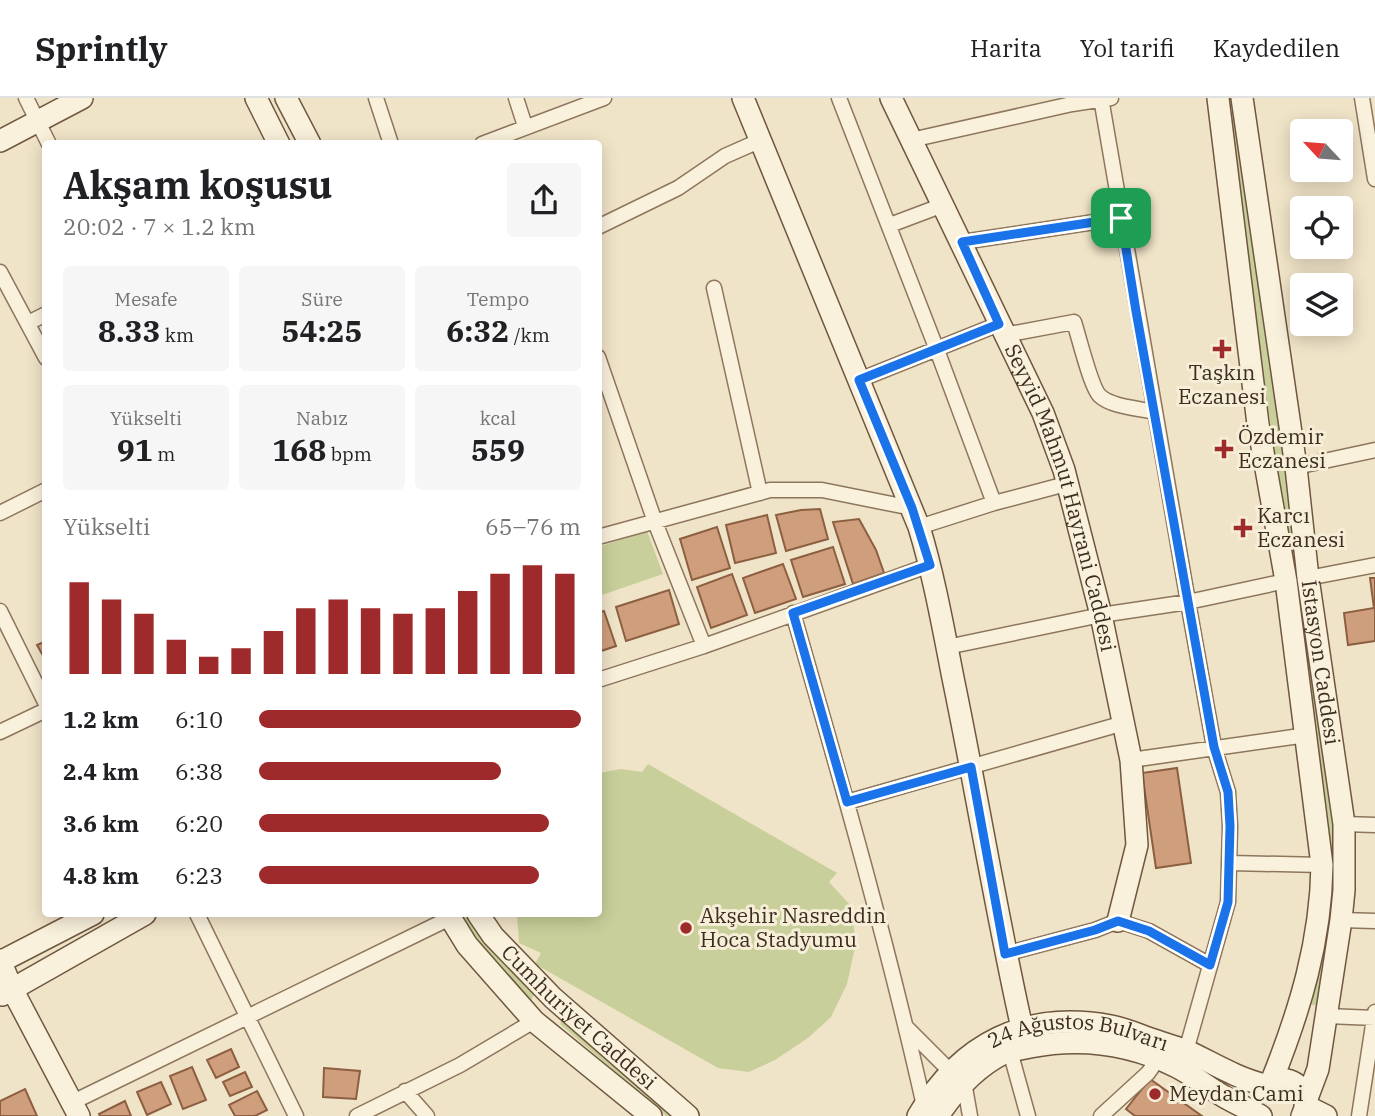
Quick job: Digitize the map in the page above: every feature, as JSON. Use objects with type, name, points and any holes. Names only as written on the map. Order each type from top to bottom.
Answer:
[{"type":"main road","points":[[0,141],[82,98]]},
{"type":"main road","points":[[256,98],[277,140]]},
{"type":"main road","points":[[286,98],[308,140]]},
{"type":"main road","points":[[743,98],[916,517],[930,565],[1005,954],[1022,1028]]},
{"type":"main road","name":"Seyyid Mahmut Hayrani Caddesi","points":[[891,98],[1054,439],[1101,615],[1131,760],[1137,845],[1118,921]]},
{"type":"main road","name":"İstasyon Caddesi","points":[[1218,98],[1258,424],[1286,581],[1322,865],[1319,921],[1303,995],[1269,1082],[1257,1100],[1261,1116]]},
{"type":"main road","name":"İstasyon Caddesi","points":[[1242,98],[1296,467],[1308,578],[1344,824],[1341,919],[1318,1069],[1304,1108]]},
{"type":"main road","points":[[76,1109],[6,992],[0,961],[87,917]]},
{"type":"main road","points":[[6,992],[140,917]]},
{"type":"main road","name":"Cumhuriyet Caddesi","points":[[450,917],[467,945],[534,1021],[651,1116]]},
{"type":"main road","name":"Cumhuriyet Caddesi","points":[[480,917],[493,936],[554,998],[684,1115]]},
{"type":"main road","points":[[534,1021],[554,998]]},
{"type":"main road","name":"24 Ağustos Bulvarı","points":[[927,1113],[975,1050],[1022,1028],[1063,1023],[1111,1026],[1186,1051],[1223,1071],[1269,1082],[1281,1078],[1294,1082],[1303,1092],[1304,1108]]},
{"type":"main road","points":[[1290,1034],[1299,1043],[1323,1040]]},
{"type":"main road","name":"24 Ağustos Bulvarı","points":[[957,1077],[1010,1051],[1048,1044],[1082,1042],[1115,1046],[1179,1068],[1224,1097],[1261,1116]]},
{"type":"main road","points":[[1304,1108],[1326,1116]]},
{"type":"street","points":[[26,98],[47,140]]},
{"type":"street","points":[[376,98],[390,140]]},
{"type":"street","points":[[516,98],[520,134]]},
{"type":"street","points":[[497,140],[520,134],[604,98]]},
{"type":"street","points":[[839,98],[890,225],[994,503]]},
{"type":"street","points":[[911,140],[1079,100],[1111,98]]},
{"type":"street","points":[[1362,98],[1375,179]]},
{"type":"street","points":[[1101,99],[1214,747],[1228,792],[1228,902],[1186,1051]]},
{"type":"street","points":[[602,225],[678,188],[725,156],[759,141]]},
{"type":"street","points":[[890,225],[943,205]]},
{"type":"street","points":[[962,242],[1121,218]]},
{"type":"street","points":[[0,272],[7,299],[27,323],[42,351]]},
{"type":"street","points":[[714,288],[760,493]]},
{"type":"street","points":[[27,323],[42,316]]},
{"type":"street","points":[[859,380],[937,350],[1002,330],[1074,322],[1094,386],[1100,396],[1114,403],[1154,412]]},
{"type":"street","points":[[602,369],[655,522],[704,646]]},
{"type":"street","points":[[1296,467],[1375,450]]},
{"type":"street","points":[[602,536],[769,490],[822,490],[916,517],[994,503],[1066,484]]},
{"type":"street","points":[[0,513],[42,492]]},
{"type":"street","points":[[602,679],[704,646],[930,565]]},
{"type":"street","points":[[1308,578],[1375,565]]},
{"type":"street","points":[[947,647],[1286,581]]},
{"type":"street","points":[[0,611],[42,696]]},
{"type":"street","points":[[793,613],[847,802],[927,1113]]},
{"type":"street","points":[[0,732],[42,712]]},
{"type":"street","points":[[847,802],[1124,723]]},
{"type":"street","points":[[1131,760],[1307,735]]},
{"type":"street","points":[[1344,824],[1375,825]]},
{"type":"street","points":[[1230,863],[1322,865]]},
{"type":"street","points":[[198,917],[296,1116]]},
{"type":"street","points":[[76,1109],[248,1017],[447,917]]},
{"type":"street","points":[[1341,919],[1375,921]]},
{"type":"street","points":[[1005,954],[1095,930],[1118,921],[1149,931],[1210,965]]},
{"type":"street","points":[[1327,1016],[1375,1016],[1359,1116]]},
{"type":"street","points":[[357,1116],[460,1065],[534,1021]]},
{"type":"street","points":[[906,1027],[957,1077],[970,1116]]},
{"type":"street","points":[[1010,1051],[1028,1116]]},
{"type":"street","points":[[1101,1116],[1148,1073],[1158,1059]]},
{"type":"street","points":[[405,1091],[427,1116]]},
{"type":"green space","points":[[1237,112],[1299,568],[1290,568],[1228,113]]},
{"type":"green space","points":[[647,531],[663,574],[602,595],[602,546]]},
{"type":"green space","points":[[1292,596],[1301,596],[1335,827],[1336,883],[1319,1006],[1308,1004],[1320,951]]},
{"type":"green space","name":"Akşehir Nasreddin Hoca Stadyumu","points":[[648,764],[837,873],[829,882],[851,906],[856,943],[847,984],[831,1017],[808,1038],[775,1060],[749,1072],[718,1068],[535,964],[541,953],[519,943],[517,917],[602,917],[602,772],[621,769],[642,772]]},
{"type":"green space","points":[[459,917],[468,917],[481,938],[534,994],[531,1001],[487,957]]},
{"type":"green space","points":[[563,1018],[672,1116],[666,1116],[560,1024]]},
{"type":"building","points":[[820,509],[828,539],[786,551],[776,515]]},
{"type":"building","points":[[767,515],[776,553],[735,563],[726,525]]},
{"type":"building","points":[[859,519],[876,550],[884,573],[853,584],[833,522]]},
{"type":"building","points":[[717,527],[730,568],[692,580],[680,539]]},
{"type":"building","points":[[833,547],[845,584],[803,597],[791,560]]},
{"type":"building","points":[[783,564],[796,599],[755,613],[743,578]]},
{"type":"building","points":[[732,574],[747,615],[711,628],[697,587]]},
{"type":"building","points":[[1370,578],[1375,578],[1375,641],[1348,645],[1344,613],[1374,608]]},
{"type":"building","points":[[669,590],[679,624],[626,641],[616,607]]},
{"type":"building","points":[[604,611],[616,646],[602,651]]},
{"type":"building","points":[[1177,768],[1191,863],[1156,868],[1142,773]]},
{"type":"building","points":[[231,1049],[239,1067],[216,1078],[207,1060]]},
{"type":"building","points":[[192,1067],[206,1100],[183,1109],[170,1076]]},
{"type":"building","points":[[324,1068],[360,1071],[356,1099],[323,1097]]},
{"type":"building","points":[[245,1072],[252,1087],[230,1096],[223,1082]]},
{"type":"building","name":"Meydan Cami","points":[[1150,1079],[1202,1116],[1135,1116],[1126,1109]]},
{"type":"building","points":[[161,1082],[171,1104],[147,1115],[137,1092]]},
{"type":"building","points":[[25,1089],[37,1116],[0,1116],[0,1101]]},
{"type":"building","points":[[257,1091],[267,1110],[255,1116],[235,1116],[229,1105]]},
{"type":"building","points":[[125,1101],[131,1116],[100,1116],[99,1114]]},
{"type":"place","name":"Taşkın Eczanesi","points":[[1222,349]]},
{"type":"place","name":"Özdemir Eczanesi","points":[[1224,449]]},
{"type":"place","name":"Karcı Eczanesi","points":[[1243,528]]},
{"type":"place","name":"Akşehir Nasreddin Hoca Stadyumu","points":[[686,928]]},
{"type":"place","name":"Meydan Cami","points":[[1155,1094]]},
{"type":"route","points":[[1121,218],[1214,747],[1228,792],[1228,902],[1210,965],[1149,931],[1118,921],[1095,930],[1005,954],[971,767],[847,802],[793,613],[930,565],[912,508],[859,380],[999,324],[962,242],[1121,218]]}]
